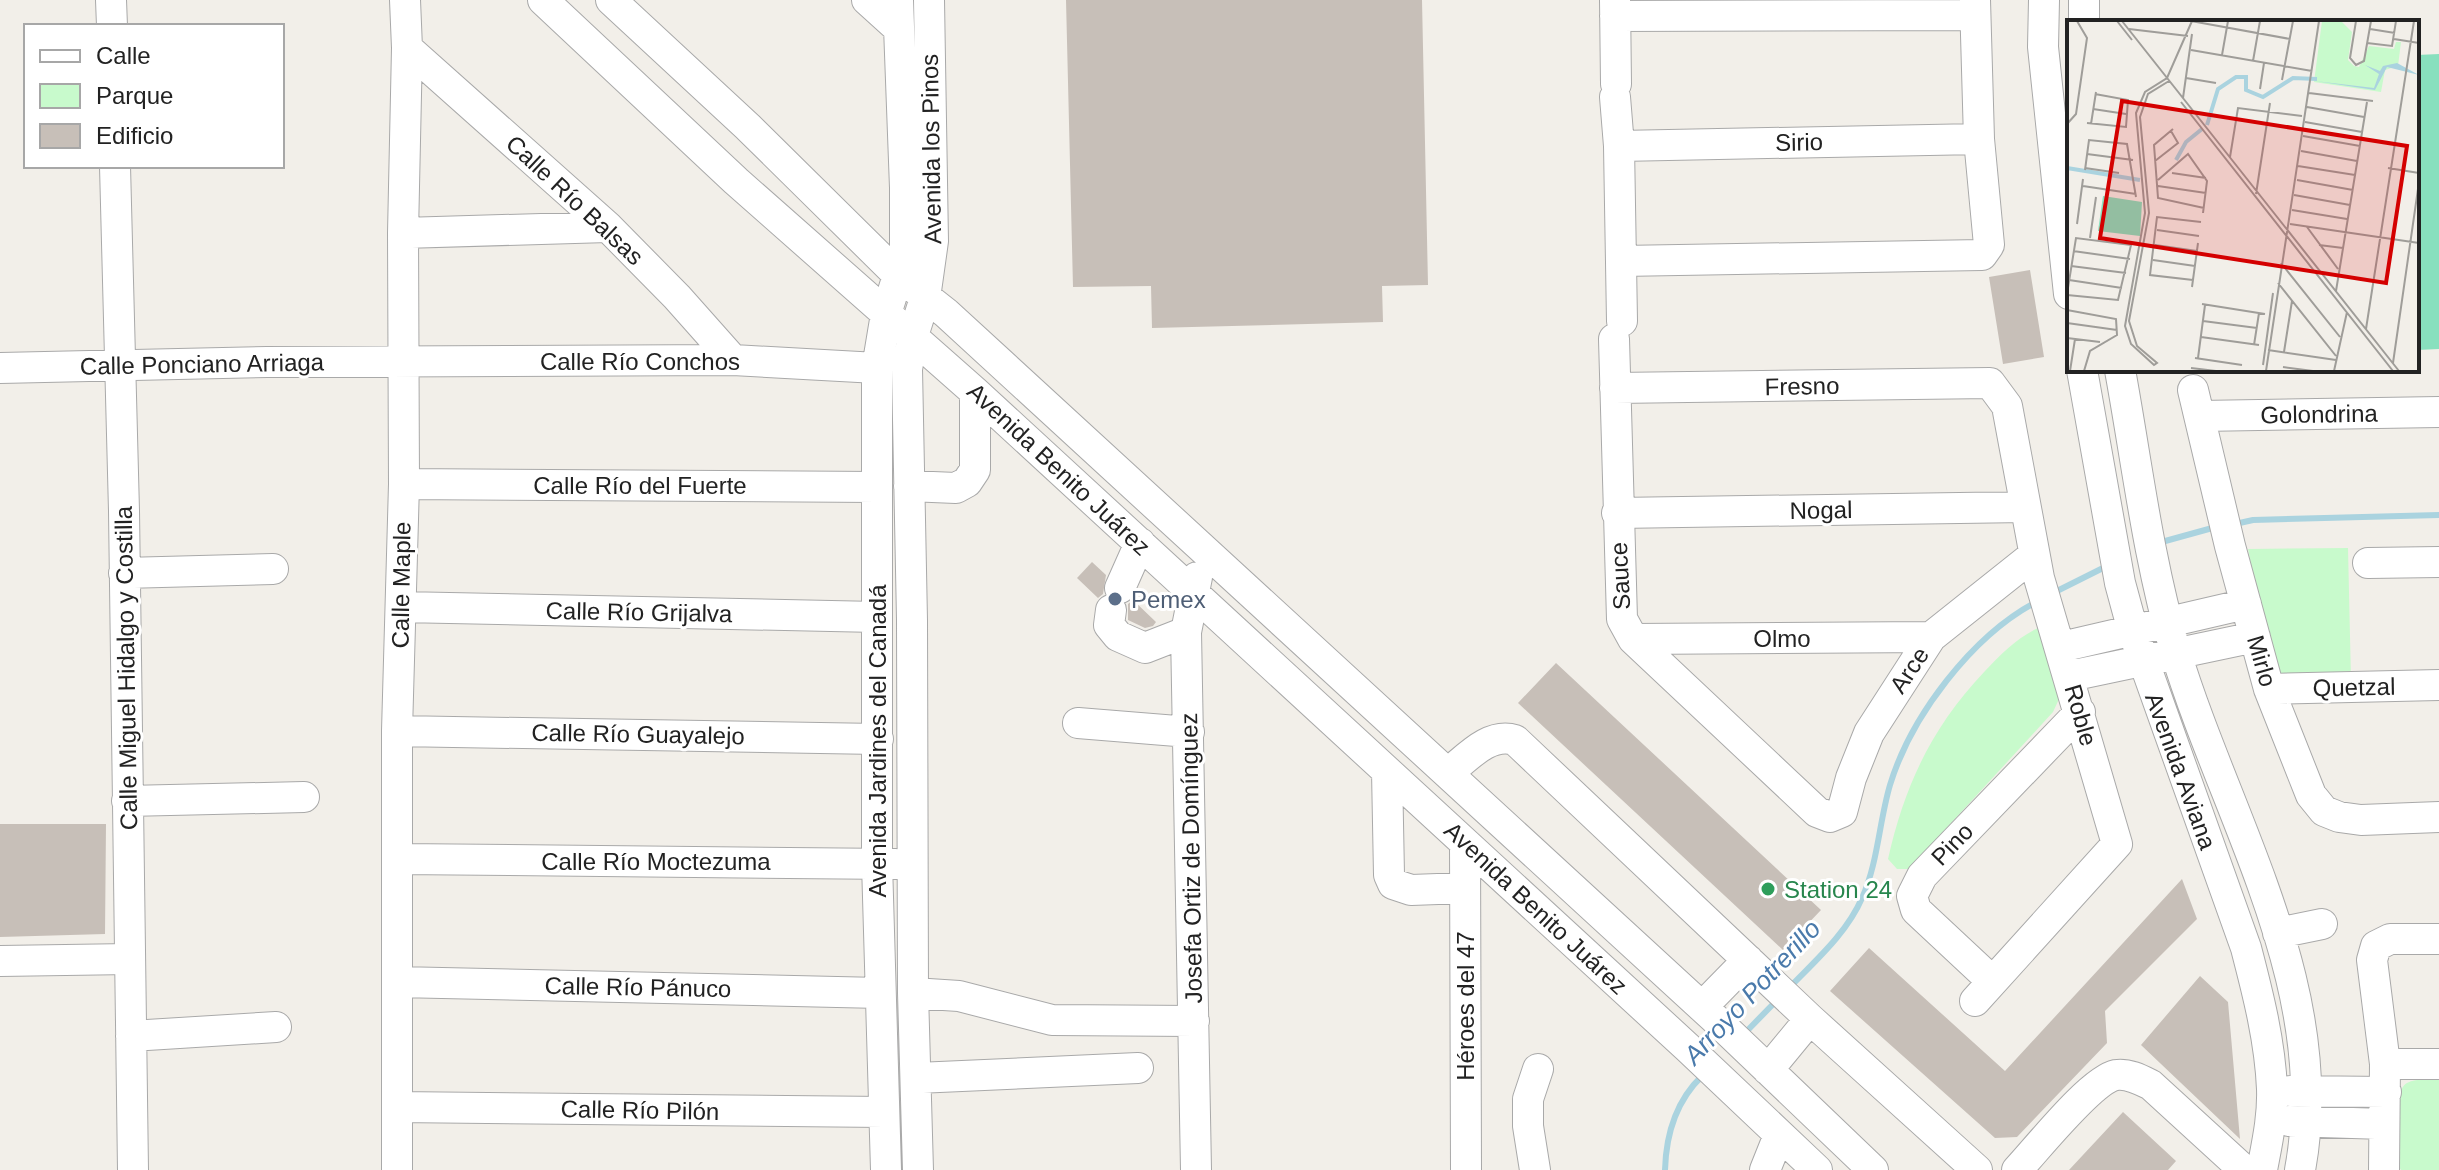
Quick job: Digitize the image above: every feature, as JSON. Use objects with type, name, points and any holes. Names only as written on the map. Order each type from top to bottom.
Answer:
[{"type":"street","points":[[111,0],[112,24]]},
{"type":"street","name":"Calle Maple","points":[[397,1170],[397,731],[404,484],[405,0]]},
{"type":"street","name":"Avenida Benito Juárez","points":[[543,0],[736,181],[913,336],[1140,543],[1817,1170]]},
{"type":"street","name":"Avenida Benito Juárez","points":[[611,0],[748,127],[899,276],[946,313],[1448,773],[1708,1012],[1873,1170]]},
{"type":"street","points":[[867,0],[898,15]]},
{"type":"street","name":"Avenida los Pinos","points":[[913,336],[932,262],[934,219],[929,0]]},
{"type":"street","points":[[2044,0],[2043,47],[2067,275]]},
{"type":"street","points":[[1615,8],[1975,8],[1979,139],[1989,245],[1982,255],[1621,261]]},
{"type":"street","name":"Sauce","points":[[1615,8],[1621,261],[1615,388],[1622,619],[1633,639],[1817,812],[1830,817]]},
{"type":"street","name":"Avenida los Pinos","points":[[886,314],[905,253],[898,15]]},
{"type":"street","name":"Calle Río Balsas","points":[[407,48],[608,227],[733,360]]},
{"type":"street","name":"Sirio","points":[[1619,146],[1979,139]]},
{"type":"street","name":"Calle Miguel Hidalgo y Costilla","points":[[115,168],[121,364],[133,1170]]},
{"type":"street","points":[[403,233],[608,227]]},
{"type":"street","name":"Avenida Jardines del Canadá","points":[[886,314],[877,368],[876,487],[877,863],[886,1170]]},
{"type":"street","name":"Avenida Jardines del Canadá","points":[[913,336],[907,369],[913,993],[918,1170]]},
{"type":"street","name":"Calle Río Conchos","points":[[403,362],[733,360],[877,368]]},
{"type":"street","name":"Calle Ponciano Arriaga","points":[[0,368],[403,362]]},
{"type":"street","name":"Avenida Aviana","points":[[2082,372],[2109,529],[2133,631],[2246,948],[2260,1001],[2272,1091],[2271,1121],[2262,1170]]},
{"type":"street","name":"Avenida Aviana","points":[[2120,372],[2167,623],[2278,933],[2295,991],[2307,1091],[2300,1170]]},
{"type":"street","name":"Fresno","points":[[1615,388],[1990,383]]},
{"type":"street","name":"Roble","points":[[1984,991],[2117,844],[2037,567],[2007,406],[1990,383]]},
{"type":"street","points":[[909,486],[956,488],[967,482],[975,470],[975,392]]},
{"type":"street","name":"Golondrina","points":[[2197,403],[2439,412]]},
{"type":"street","name":"Mirlo","points":[[2197,403],[2230,546],[2269,689],[2311,795],[2324,811],[2339,817],[2361,820],[2439,817]]},
{"type":"street","name":"Calle Río del Fuerte","points":[[404,484],[876,487]]},
{"type":"street","name":"Nogal","points":[[1617,513],[2025,507]]},
{"type":"street","points":[[1140,543],[1115,599],[1109,625],[1118,636],[1145,648],[1186,632]]},
{"type":"street","name":"Josefa Ortiz de Domínguez","points":[[1196,1170],[1186,632],[1201,547]]},
{"type":"street","points":[[2368,563],[2439,562]]},
{"type":"street","name":"Arce","points":[[1830,817],[1842,812],[1851,778],[1869,733],[1931,637],[2037,567]]},
{"type":"street","points":[[124,573],[273,569]]},
{"type":"street","points":[[2066,662],[2133,631],[2246,604]]},
{"type":"street","name":"Calle Río Grijalva","points":[[401,607],[877,617]]},
{"type":"street","name":"Olmo","points":[[1633,639],[1931,637]]},
{"type":"street","points":[[2066,662],[2142,661],[2255,637]]},
{"type":"street","name":"Quetzal","points":[[2269,689],[2439,685]]},
{"type":"street","name":"Pino","points":[[1984,991],[1916,910],[1912,896],[1922,876],[2080,712]]},
{"type":"street","points":[[1078,723],[1189,732]]},
{"type":"street","name":"Calle Río Guayalejo","points":[[397,731],[878,739]]},
{"type":"street","points":[[1448,773],[1491,740],[1504,737],[1515,740],[1753,966],[1977,1170]]},
{"type":"street","points":[[1387,771],[1389,875],[1393,884],[1411,890],[1465,888]]},
{"type":"street","points":[[127,801],[304,797]]},
{"type":"street","name":"Héroes del 47","points":[[1465,843],[1466,1170]]},
{"type":"street","name":"Calle Río Moctezuma","points":[[399,859],[913,864]]},
{"type":"street","points":[[2278,933],[2322,924]]},
{"type":"street","points":[[2384,1170],[2385,1078],[2372,960],[2376,946],[2390,939],[2439,939]]},
{"type":"street","points":[[0,961],[130,959]]},
{"type":"street","points":[[1708,1012],[1753,966]]},
{"type":"street","name":"Calle Río Pánuco","points":[[397,982],[880,993]]},
{"type":"street","points":[[913,993],[959,996],[1052,1020],[1194,1021]]},
{"type":"street","points":[[1762,1064],[1806,1015]]},
{"type":"street","points":[[131,1036],[276,1027]]},
{"type":"street","points":[[2272,1091],[2307,1091],[2385,1078],[2439,1064]]},
{"type":"street","points":[[917,1078],[1138,1068]]},
{"type":"street","points":[[1535,1170],[1528,1126],[1528,1099],[1538,1069]]},
{"type":"street","points":[[2017,1170],[2097,1084],[2116,1075],[2134,1077],[2151,1085],[2244,1170]]},
{"type":"street","name":"Calle Río Pilón","points":[[397,1107],[884,1112]]},
{"type":"street","points":[[2271,1121],[2384,1124]]},
{"type":"street","points":[[1765,1170],[1779,1135]]},
{"type":"green space","points":[[2439,54],[2439,349],[2419,350],[2419,55]]},
{"type":"green space","points":[[2348,548],[2351,680],[2280,677],[2248,549]]},
{"type":"green space","points":[[2043,626],[2059,699],[2053,712],[1909,869],[1897,869],[1888,859],[1895,832],[1912,781],[1936,735],[1966,692],[1991,665],[2019,639]]},
{"type":"green space","points":[[2414,1080],[2439,1080],[2439,1170],[2401,1170],[2397,1164],[2396,1120],[2402,1088]]},
{"type":"building","points":[[1066,0],[1422,0],[1428,285],[1382,286],[1383,322],[1152,328],[1151,286],[1073,287]]},
{"type":"building","points":[[2030,270],[2044,357],[2003,364],[1989,277]]},
{"type":"building","points":[[1092,562],[1106,575],[1103,594],[1098,598],[1077,578]]},
{"type":"building","points":[[1133,600],[1156,622],[1153,626],[1145,628],[1128,620],[1128,604]]},
{"type":"building","points":[[1556,663],[1821,910],[1783,950],[1518,703]]},
{"type":"building","points":[[0,824],[106,824],[105,934],[0,937]]},
{"type":"building","points":[[2182,879],[2197,919],[2105,1011],[2107,1043],[2017,1137],[1995,1138],[1830,991],[1869,948],[2005,1071]]},
{"type":"building","points":[[2200,976],[2228,1002],[2240,1139],[2141,1045]]},
{"type":"building","points":[[2123,1112],[2176,1161],[2168,1170],[2069,1170]]},
{"type":"waterway","name":"Arroyo Potrerillo","points":[[2235,524],[2253,520],[2439,515]]},
{"type":"waterway","name":"Arroyo Potrerillo","points":[[2158,543],[2216,527]]},
{"type":"waterway","name":"Arroyo Potrerillo","points":[[2053,593],[2107,566]]},
{"type":"waterway","name":"Arroyo Potrerillo","points":[[1789,988],[1820,957],[1856,911],[1872,871],[1890,785],[1913,732],[1929,706],[1947,680],[1989,635],[2036,602]]},
{"type":"waterway","name":"Arroyo Potrerillo","points":[[1744,1034],[1778,999]]},
{"type":"waterway","name":"Arroyo Potrerillo","points":[[1665,1170],[1674,1119],[1685,1096],[1702,1076]]},
{"type":"place","name":"Pemex","points":[[1115,599]]},
{"type":"place","name":"Station 24","points":[[1768,889]]}]
